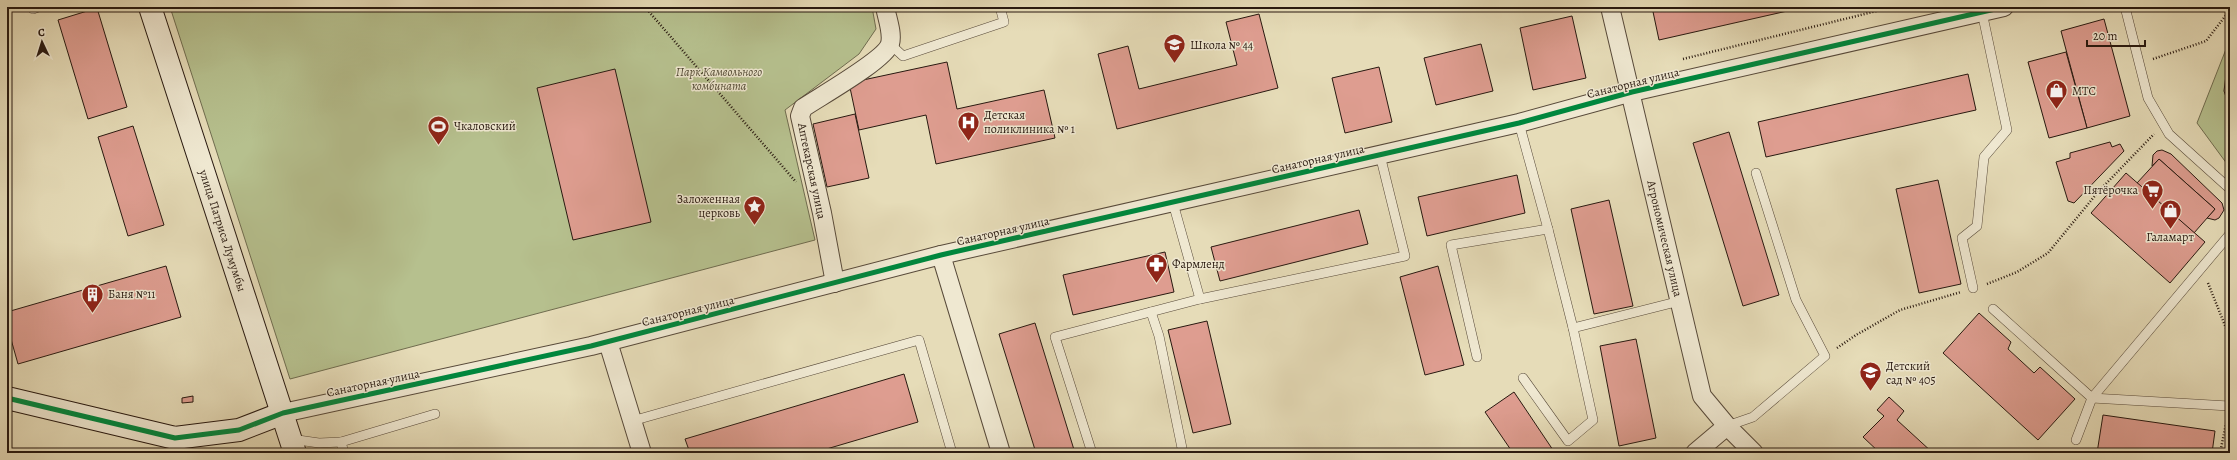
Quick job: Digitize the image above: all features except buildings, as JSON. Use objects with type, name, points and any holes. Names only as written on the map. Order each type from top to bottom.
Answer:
[{"type":"street","name":"улица Патриса Лумумбы","points":[[150,7],[293,446]]},
{"type":"street","points":[[885,7],[890,33],[890,44]]},
{"type":"street","name":"Агрономическая улица","points":[[1610,7],[1625,74],[1632,92],[1702,396],[1727,426],[1754,453]]},
{"type":"street","name":"Санаторная улица","points":[[7,398],[175,438],[239,430],[283,413],[608,342],[941,256],[1519,123],[1632,92],[2004,7]]},
{"type":"street","name":"Аптекарская улица","points":[[835,284],[800,116],[803,108],[880,57],[890,44]]},
{"type":"street","points":[[941,256],[1001,453]]},
{"type":"street","points":[[608,342],[642,453]]},
{"type":"street","points":[[1695,453],[1727,426]]},
{"type":"lane","points":[[890,44],[903,56],[997,25],[1004,22],[1000,7]]},
{"type":"lane","points":[[2125,7],[2148,98],[2163,125],[2169,134],[2230,190]]},
{"type":"lane","points":[[1973,288],[1962,238],[1977,226],[1984,157],[2007,130],[1982,12]]},
{"type":"lane","points":[[1519,123],[1573,328],[1593,420],[1568,441],[1523,378]]},
{"type":"lane","points":[[1092,453],[1055,338],[1200,299],[1404,256],[1380,155]]},
{"type":"lane","points":[[1727,426],[1753,417],[1825,356],[1796,300],[1756,173]]},
{"type":"lane","points":[[1173,203],[1200,299]]},
{"type":"lane","points":[[1478,357],[1451,245],[1548,229]]},
{"type":"lane","points":[[2076,440],[2092,398],[2230,234]]},
{"type":"lane","points":[[1573,328],[1680,301]]},
{"type":"lane","points":[[1992,309],[2092,398],[2229,406]]},
{"type":"lane","points":[[1151,312],[1159,336],[1183,453]]},
{"type":"lane","points":[[632,421],[918,340],[952,453]]},
{"type":"lane","points":[[293,446],[341,442],[436,414]]},
{"type":"lane","points":[[341,442],[344,453]]},
{"type":"path","points":[[645,7],[798,185]]},
{"type":"path","points":[[1678,60],[1893,7]]},
{"type":"path","points":[[2139,64],[2206,41],[2230,10]]},
{"type":"path","points":[[1825,356],[1856,335],[1900,310],[1995,282],[2017,272],[2048,253],[2098,192],[2163,125]]},
{"type":"path","points":[[2202,268],[2230,338]]},
{"type":"path","points":[[2220,453],[2229,406]]},
{"type":"green space","name":"Чкаловский","points":[[170,7],[872,7],[876,29],[859,54],[785,110],[815,240],[290,379]]},
{"type":"green space","points":[[2230,39],[2230,168],[2197,123]]},
{"type":"tram line","points":[[2230,55],[2228,59],[2224,91],[2230,109]]},
{"type":"cycle path","points":[[7,398],[175,438],[239,430],[283,413],[591,346],[941,255],[1519,123],[1632,92],[2004,7]]},
{"type":"place","name":"Школа № 44","points":[[1174,64]]},
{"type":"place","name":"МТС","points":[[2056,110]]},
{"type":"place","name":"Детская поликлиника № 1","points":[[969,142]]},
{"type":"place","name":"Чкаловский","points":[[439,146]]},
{"type":"place","name":"Пятёрочка","points":[[2153,210]]},
{"type":"place","name":"Заложенная церковь","points":[[755,226]]},
{"type":"place","name":"Галамарт","points":[[2170,230]]},
{"type":"place","name":"Фармленд","points":[[1157,284]]},
{"type":"place","name":"Баня №11","points":[[93,314]]},
{"type":"place","name":"Детский сад № 405","points":[[1870,392]]},
{"type":"park label","name":"Парк Камвольного комбината","points":[[719,79]]}]
